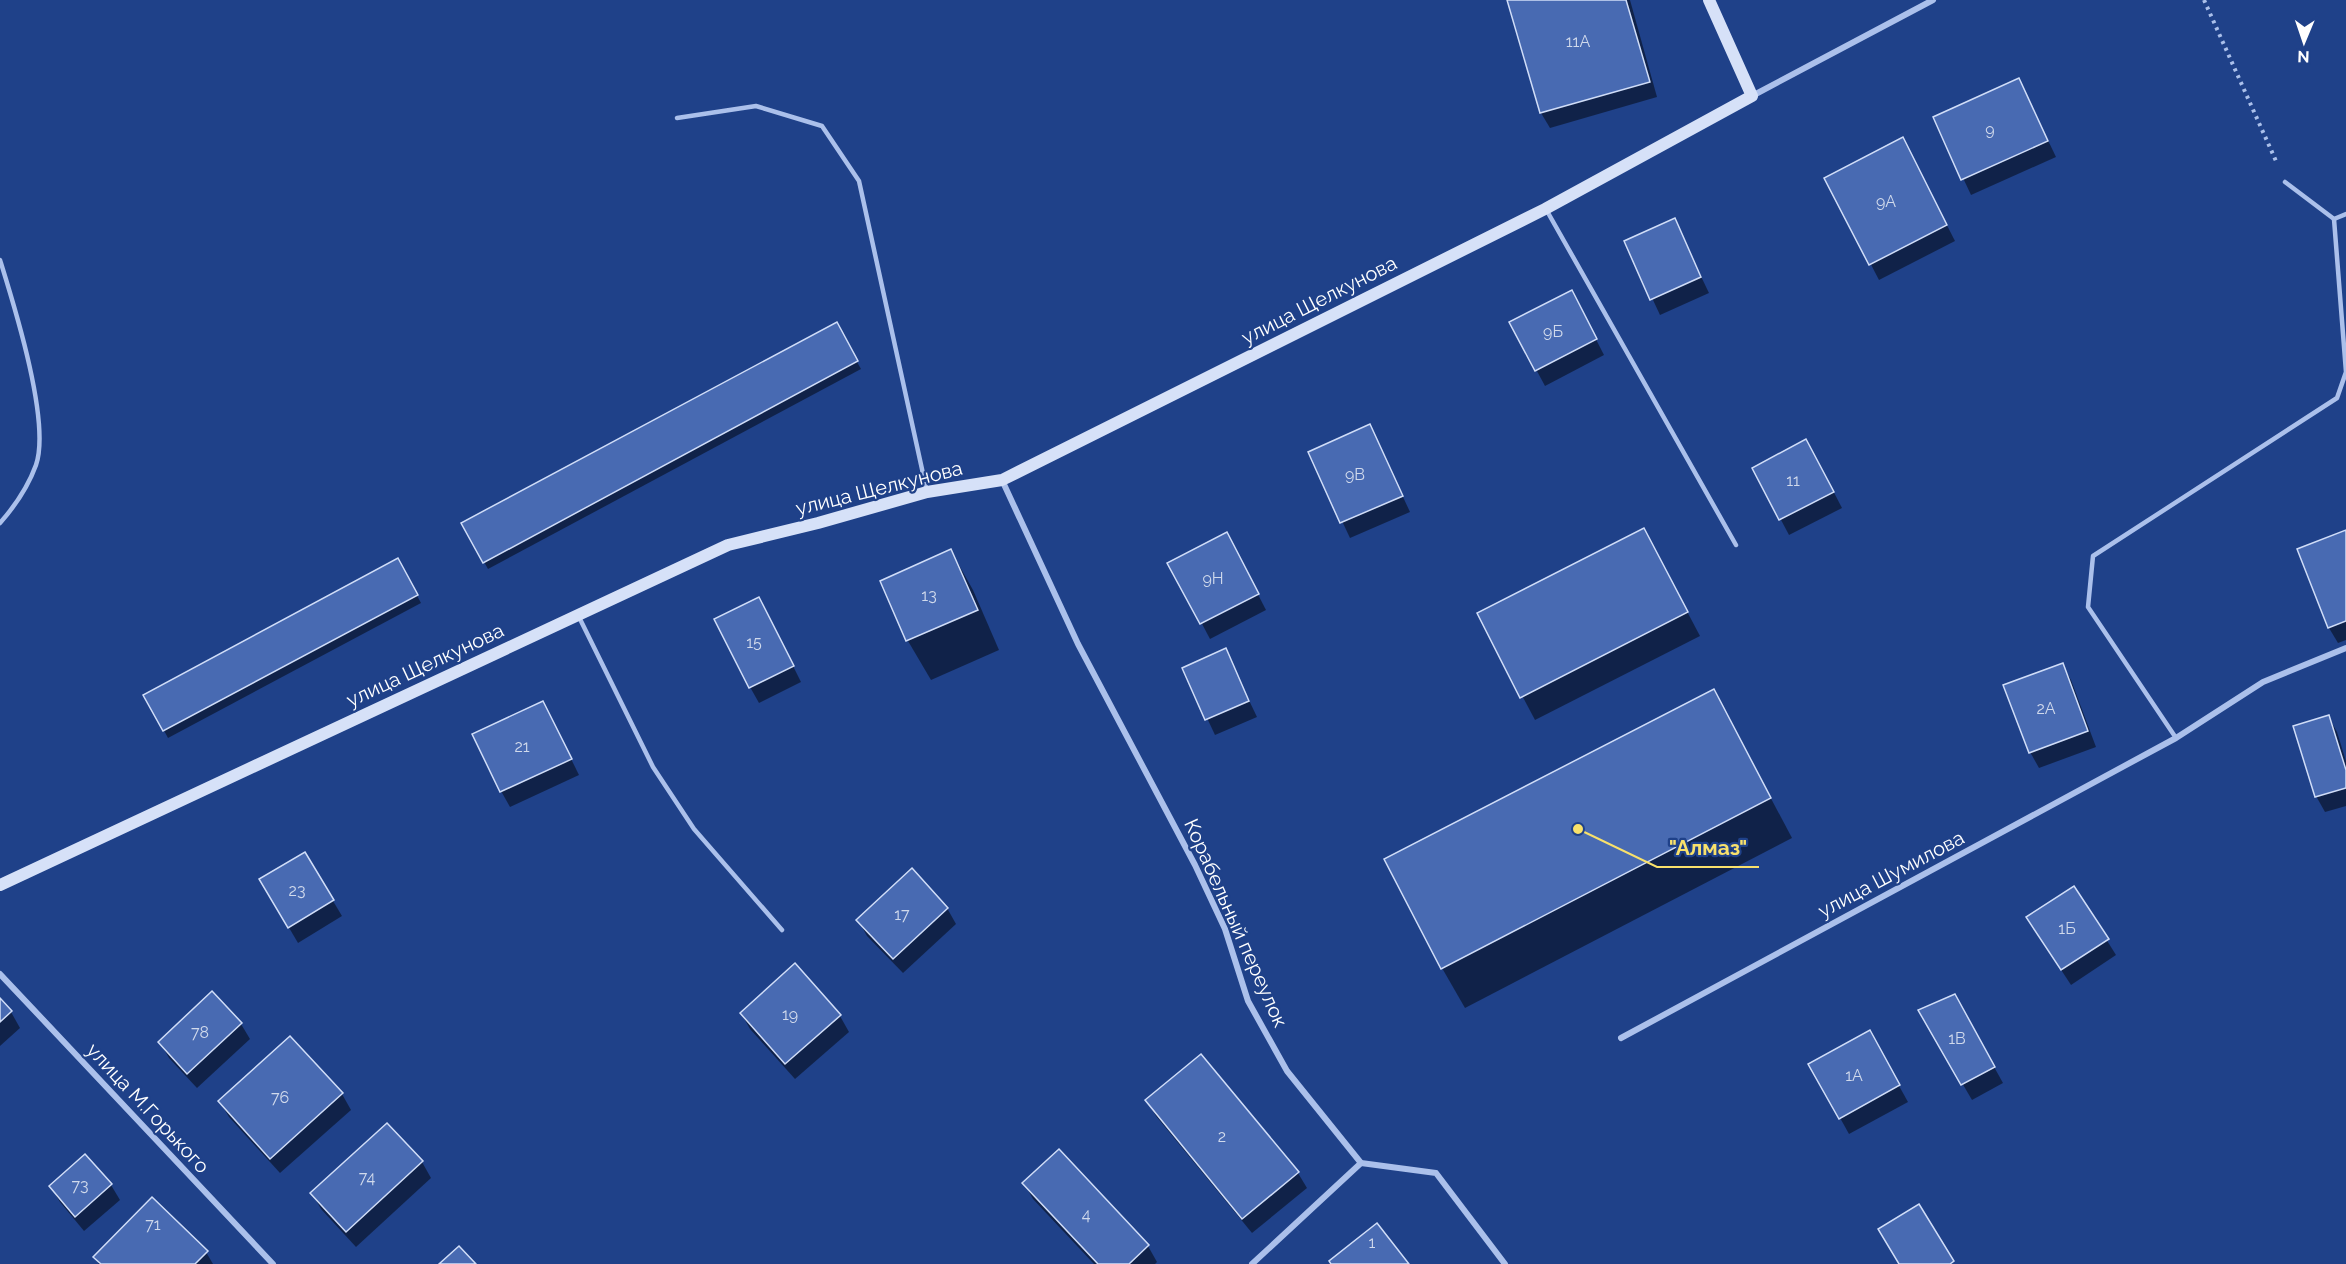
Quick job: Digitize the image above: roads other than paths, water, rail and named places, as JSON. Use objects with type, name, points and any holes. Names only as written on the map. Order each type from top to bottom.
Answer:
[{"type":"main road","points":[[1709,0],[1752,96]]},
{"type":"main road","name":"улица Щелкунова","points":[[0,885],[728,545],[818,523],[927,492],[1002,480],[1545,208],[1752,96]]},
{"type":"street","points":[[1752,96],[1933,0]]},
{"type":"street","name":"Корабельный переулок","points":[[1002,480],[1078,644],[1195,864],[1224,929],[1248,1001],[1287,1071],[1361,1163]]},
{"type":"street","name":"улица Шумилова","points":[[1621,1038],[2176,738],[2263,682],[2346,648]]},
{"type":"street","name":"улица М.Горького","points":[[0,974],[273,1264]]},
{"type":"street","points":[[1252,1264],[1361,1163],[1436,1173],[1505,1264]]},
{"type":"lane","points":[[677,118],[756,106],[822,126],[859,181],[927,492]]},
{"type":"lane","points":[[2176,738],[2088,607],[2093,556],[2337,398],[2346,372],[2334,219],[2285,182]]},
{"type":"lane","points":[[1545,208],[1736,545]]},
{"type":"lane","points":[[2334,219],[2346,214]]},
{"type":"lane","points":[[0,260],[16,309],[40,421],[36,464],[15,506],[0,523]]},
{"type":"lane","points":[[578,615],[653,767],[694,829],[782,930]]},
{"type":"place","name":"\"Алмаз\"","points":[[1578,829]]}]
